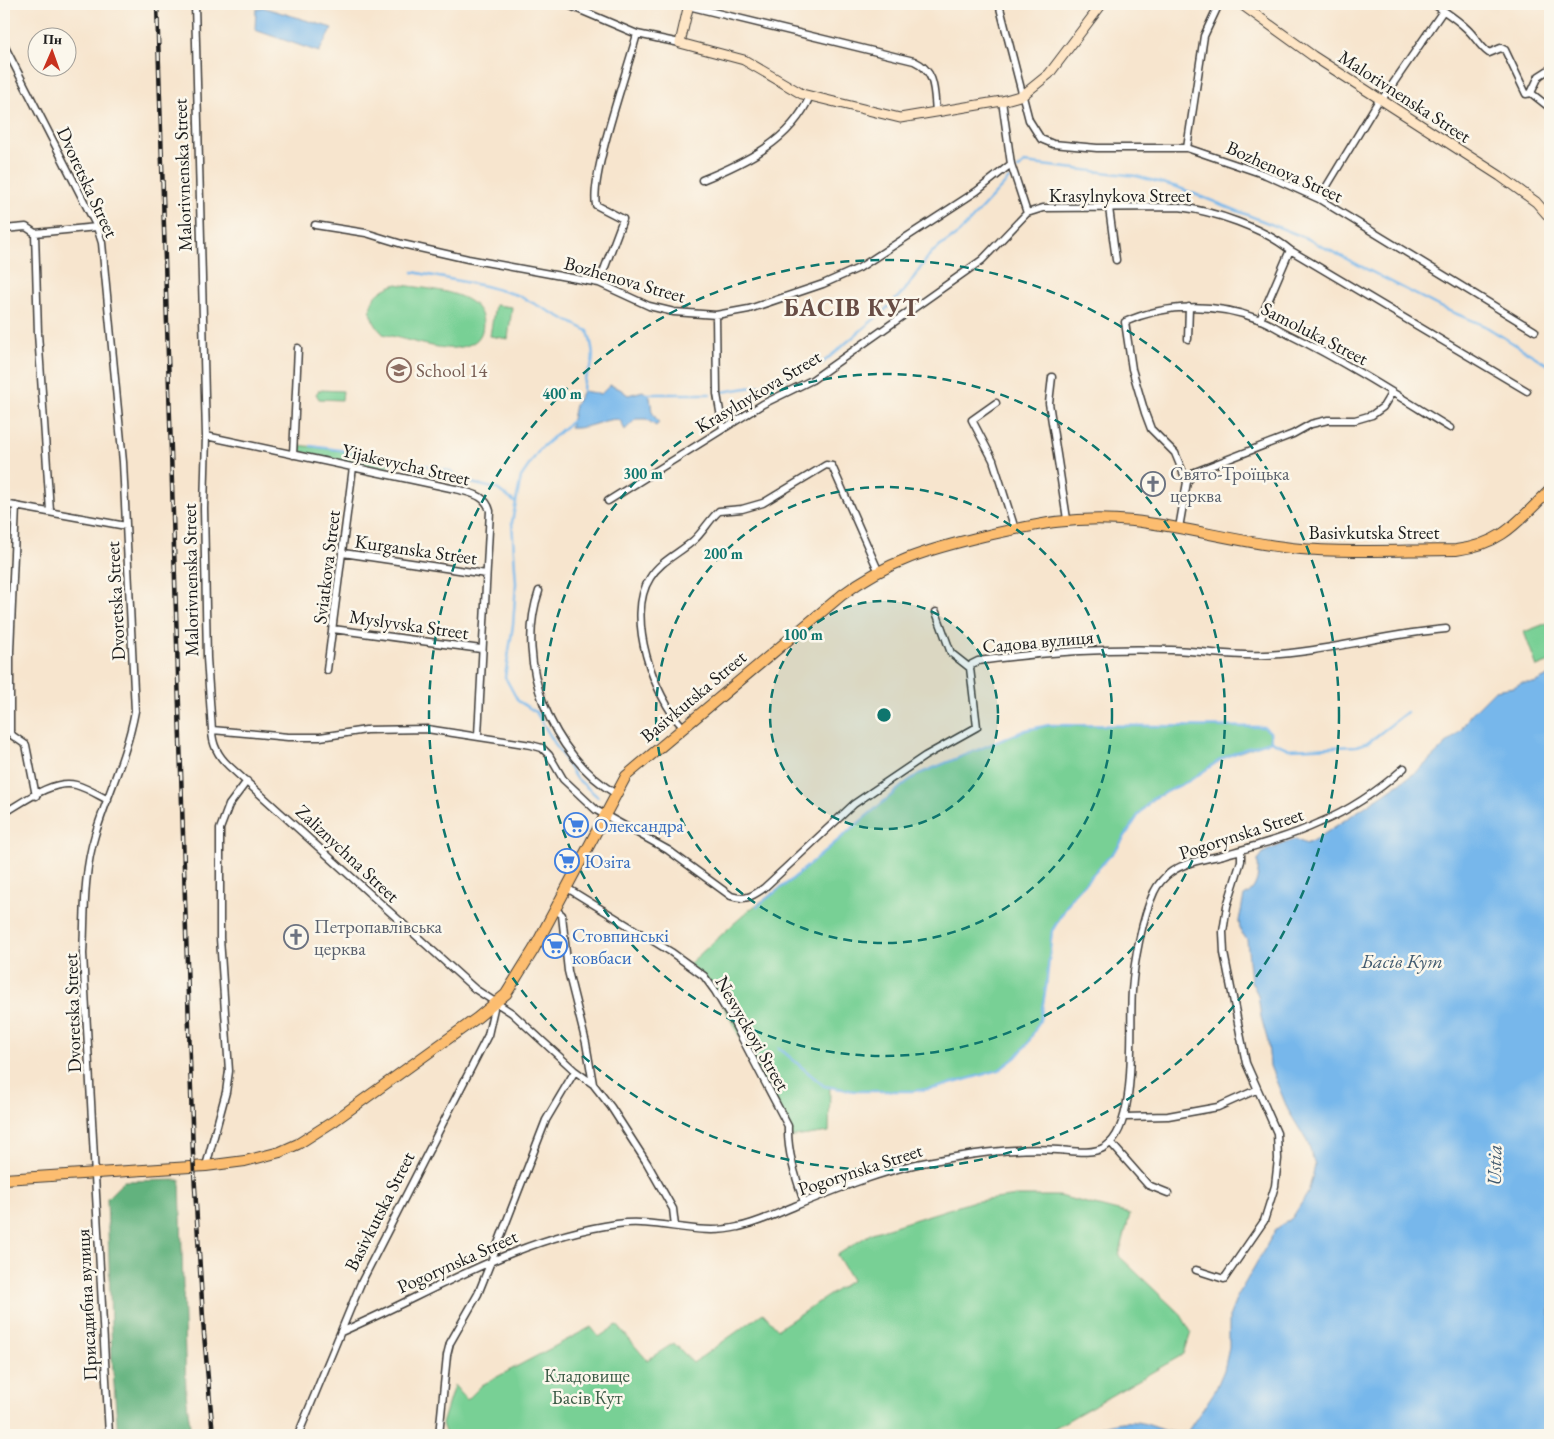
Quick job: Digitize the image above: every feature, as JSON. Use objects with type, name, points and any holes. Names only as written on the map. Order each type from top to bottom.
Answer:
[{"type":"main road","name":"Basivkutska Street","points":[[4,1178],[206,1166],[263,1157],[298,1144],[334,1121],[495,1004],[506,994],[556,910],[626,776],[842,595],[878,570],[935,548],[1067,519],[1133,521],[1301,549],[1456,550],[1476,547],[1492,541],[1550,490]]},
{"type":"street","name":"Malorivnenska Street","points":[[195,4],[206,436],[204,508],[207,648],[212,730]]},
{"type":"street","points":[[566,4],[592,13],[637,34],[744,60],[802,94],[900,118],[1002,102],[1023,95],[1049,74],[1102,4]]},
{"type":"street","points":[[592,13],[593,4]]},
{"type":"street","name":"Bozhenova Street","points":[[998,4],[1023,95],[1035,132],[1041,139],[1053,144],[1097,148],[1187,148],[1266,175],[1319,199],[1534,331]]},
{"type":"street","points":[[1187,148],[1204,36],[1219,4]]},
{"type":"street","name":"Malorivnenska Street","points":[[1241,4],[1313,56],[1500,176],[1536,202],[1550,218]]},
{"type":"street","points":[[1434,4],[1467,28],[1489,53],[1501,48],[1505,50],[1526,94],[1531,93],[1550,108]]},
{"type":"street","points":[[680,43],[688,5],[914,61],[924,66],[930,72],[936,112]]},
{"type":"street","points":[[1319,199],[1380,100],[1442,10]]},
{"type":"street","points":[[599,283],[622,219],[596,205],[595,198],[602,161],[637,34]]},
{"type":"street","name":"Dvoretska Street","points":[[4,45],[97,227],[102,243],[107,274],[126,526],[135,711],[130,737],[94,837],[86,886],[83,954],[94,1172]]},
{"type":"street","points":[[1531,93],[1539,76],[1550,69]]},
{"type":"street","points":[[702,180],[763,152],[785,132],[810,96]]},
{"type":"street","points":[[1002,102],[1011,164],[1027,213]]},
{"type":"street","name":"Bozhenova Street","points":[[315,225],[366,234],[468,259],[599,283],[649,306],[674,312],[716,315],[749,309],[823,284],[859,268],[977,191],[1011,164]]},
{"type":"street","name":"Krasylnykova Street","points":[[608,501],[777,396],[812,380],[900,315],[933,295],[982,260],[1027,213],[1043,208],[1198,209],[1280,242],[1290,250],[1527,391]]},
{"type":"street","points":[[1109,208],[1116,260]]},
{"type":"street","points":[[4,229],[26,227],[35,233],[97,227]]},
{"type":"street","points":[[35,233],[38,333],[50,511]]},
{"type":"street","points":[[1260,320],[1290,250]]},
{"type":"street","points":[[1188,339],[1189,307]]},
{"type":"street","name":"Samoluka Street","points":[[1187,482],[1175,453],[1151,429],[1132,369],[1125,322],[1165,309],[1189,307],[1223,310],[1260,320],[1318,349],[1450,428]]},
{"type":"street","points":[[716,315],[717,394],[723,429]]},
{"type":"street","points":[[293,454],[298,348]]},
{"type":"street","points":[[1052,377],[1049,403],[1067,519]]},
{"type":"street","points":[[1178,528],[1187,482],[1195,472],[1275,442],[1311,424],[1328,420],[1355,420],[1378,413],[1392,392]]},
{"type":"street","points":[[996,403],[972,420],[993,460],[1015,529]]},
{"type":"street","name":"Yijakevycha Street","points":[[206,436],[460,490],[480,496],[487,502],[490,511],[481,649],[478,735]]},
{"type":"street","points":[[683,727],[662,695],[643,647],[641,634],[642,599],[649,579],[655,571],[693,541],[719,512],[742,509],[763,503],[826,464],[832,466],[878,570]]},
{"type":"street","name":"Sviatkova Street","points":[[327,670],[353,467]]},
{"type":"street","points":[[4,504],[126,526]]},
{"type":"street","points":[[16,506],[10,651],[10,732],[12,736],[26,745],[36,796]]},
{"type":"street","name":"Kurganska Street","points":[[343,553],[486,574]]},
{"type":"street","points":[[539,591],[534,614],[532,650],[539,695],[563,740],[581,767],[616,794]]},
{"type":"street","points":[[936,612],[951,653],[970,668]]},
{"type":"street","name":"Myslyvska Street","points":[[333,629],[481,649]]},
{"type":"street","name":"Садова вулиця","points":[[604,816],[668,850],[731,896],[741,900],[750,898],[764,888],[854,804],[902,770],[977,727],[970,668],[972,664],[978,661],[1054,651],[1169,650],[1251,656],[1291,653],[1401,634],[1446,629]]},
{"type":"street","points":[[212,730],[288,737],[320,737],[366,730],[427,729],[478,735],[542,748],[549,754],[564,779],[604,816]]},
{"type":"street","name":"Zaliznychna Street","points":[[212,730],[212,740],[221,758],[475,989],[512,1014],[575,1071],[593,1084],[611,1107],[647,1163],[673,1209],[676,1226]]},
{"type":"street","name":"Pogorynska Street","points":[[341,1332],[492,1259],[522,1247],[604,1226],[640,1222],[676,1226],[695,1231],[721,1231],[737,1228],[804,1202],[908,1166],[961,1156],[1015,1150],[1085,1152],[1100,1150],[1111,1143],[1125,1117],[1130,1075],[1131,1010],[1135,962],[1154,889],[1172,871],[1293,834],[1335,816],[1386,784],[1404,768]]},
{"type":"street","points":[[206,1166],[226,1092],[229,1071],[220,938],[220,829],[229,805],[247,781]]},
{"type":"street","points":[[4,813],[36,796],[66,784],[77,785],[108,800]]},
{"type":"street","points":[[1196,1270],[1224,1279],[1264,1221],[1271,1204],[1278,1173],[1277,1133],[1256,1090],[1246,1063],[1227,975],[1223,932],[1227,906],[1241,861],[1241,850]]},
{"type":"street","name":"Nesvyckoyi Street","points":[[568,888],[689,964],[704,976],[715,991],[788,1126],[793,1170],[804,1202]]},
{"type":"street","name":"Zaliznychna Street","points":[[556,910],[562,915],[568,971],[586,1044],[593,1084]]},
{"type":"street","name":"Basivkutska Street","points":[[298,1435],[366,1275],[488,1035],[495,1004]]},
{"type":"street","points":[[439,1435],[448,1349],[478,1294],[546,1120],[575,1071]]},
{"type":"street","points":[[1125,1117],[1168,1116],[1218,1107],[1256,1090]]},
{"type":"street","points":[[1111,1143],[1148,1185],[1168,1193]]},
{"type":"street","name":"Присадибна вулиця","points":[[94,1172],[109,1435]]},
{"type":"green space","points":[[397,284],[439,290],[466,299],[476,307],[482,317],[482,331],[478,339],[468,345],[448,348],[430,346],[383,334],[372,318],[371,304],[380,293]]},
{"type":"green space","points":[[495,305],[512,307],[508,339],[490,336]]},
{"type":"green space","points":[[319,390],[343,391],[342,400],[319,399],[316,394]]},
{"type":"green space","points":[[299,445],[393,458],[391,465],[384,470],[302,452]]},
{"type":"green space","points":[[1550,622],[1550,662],[1537,667],[1524,632]]},
{"type":"green space","points":[[1049,725],[1264,727],[1270,732],[1271,741],[1223,758],[1189,781],[1153,799],[1139,814],[1118,847],[1072,897],[1052,931],[1046,987],[1040,1020],[1028,1043],[1016,1057],[999,1070],[936,1088],[913,1091],[856,1091],[830,1087],[829,1132],[787,1138],[788,1126],[715,991],[689,964],[749,910],[790,881],[907,782],[919,774],[1026,730]]},
{"type":"green space","points":[[180,1180],[186,1393],[191,1435],[118,1435],[112,1359],[107,1198],[124,1181]]},
{"type":"green space","name":"Кладовище Басів Кут","points":[[1018,1196],[1059,1196],[1130,1214],[1119,1256],[1181,1315],[1191,1332],[1184,1354],[1042,1435],[446,1435],[442,1424],[454,1385],[467,1400],[482,1385],[591,1327],[599,1337],[617,1325],[647,1360],[674,1343],[693,1363],[763,1313],[778,1329],[852,1280],[837,1255],[872,1233],[971,1202]]},
{"type":"water","points":[[262,7],[332,28],[319,52],[255,30],[256,10]]},
{"type":"water","points":[[610,385],[628,395],[643,391],[650,397],[652,412],[659,423],[656,426],[646,419],[636,419],[625,430],[620,420],[615,419],[584,427],[570,428],[575,405],[583,391],[601,394]]},
{"type":"water","name":"Басів Кут","points":[[1550,675],[1550,1435],[1078,1435],[1120,1422],[1137,1422],[1170,1432],[1187,1432],[1215,1391],[1224,1370],[1229,1348],[1229,1317],[1237,1297],[1276,1229],[1292,1218],[1308,1193],[1315,1166],[1308,1143],[1288,1110],[1270,1066],[1268,1042],[1261,1017],[1258,995],[1251,981],[1247,940],[1240,930],[1239,921],[1244,896],[1249,893],[1257,881],[1258,860],[1264,852],[1295,839],[1306,844],[1318,838],[1418,771],[1461,730],[1470,715],[1495,690],[1514,687],[1521,683],[1534,683]]},
{"type":"waterway","points":[[1018,169],[1024,163],[1136,176],[1177,187],[1306,238],[1438,306],[1485,326],[1550,366]]},
{"type":"waterway","points":[[722,392],[771,384],[820,365],[885,310],[905,290],[931,253],[959,233],[1009,179]]},
{"type":"waterway","points":[[413,272],[485,286],[517,295],[588,331],[593,360],[583,384],[583,391]]},
{"type":"waterway","points":[[643,394],[710,394]]},
{"type":"waterway","points":[[572,421],[540,449],[521,477],[512,522],[516,583],[513,625],[505,677],[518,701],[536,712],[575,777],[598,797]]},
{"type":"waterway","points":[[311,446],[389,457],[450,471],[467,482],[497,489],[516,503]]},
{"type":"waterway","points":[[779,1048],[824,1086],[855,1091],[913,1091],[936,1088],[999,1070],[1016,1057],[1028,1043],[1040,1020],[1046,987],[1052,931],[1072,897],[1118,847],[1139,814],[1152,799],[1189,781],[1223,758],[1245,749],[1271,741],[1289,749],[1356,746],[1369,742],[1407,712]]},
{"type":"waterway","points":[[757,906],[919,774],[1026,730],[1049,725],[1264,727],[1270,732],[1271,741]]},
{"type":"railway","points":[[157,4],[193,1155],[204,1334],[213,1435]]},
{"type":"place","name":"School 14","points":[[399,370]]},
{"type":"place","name":"Свято-Троїцька церква","points":[[1153,484]]},
{"type":"place","name":"Олександра","points":[[576,825]]},
{"type":"place","name":"Юзіта","points":[[567,861]]},
{"type":"place","name":"Петропавлівська церква","points":[[296,937]]},
{"type":"place","name":"Стовпинські ковбаси","points":[[555,946]]},
{"type":"district","name":"БАСІВ КУТ","points":[[852,308]]},
{"type":"water label","name":"Ustia","points":[[1494,1165]]}]
